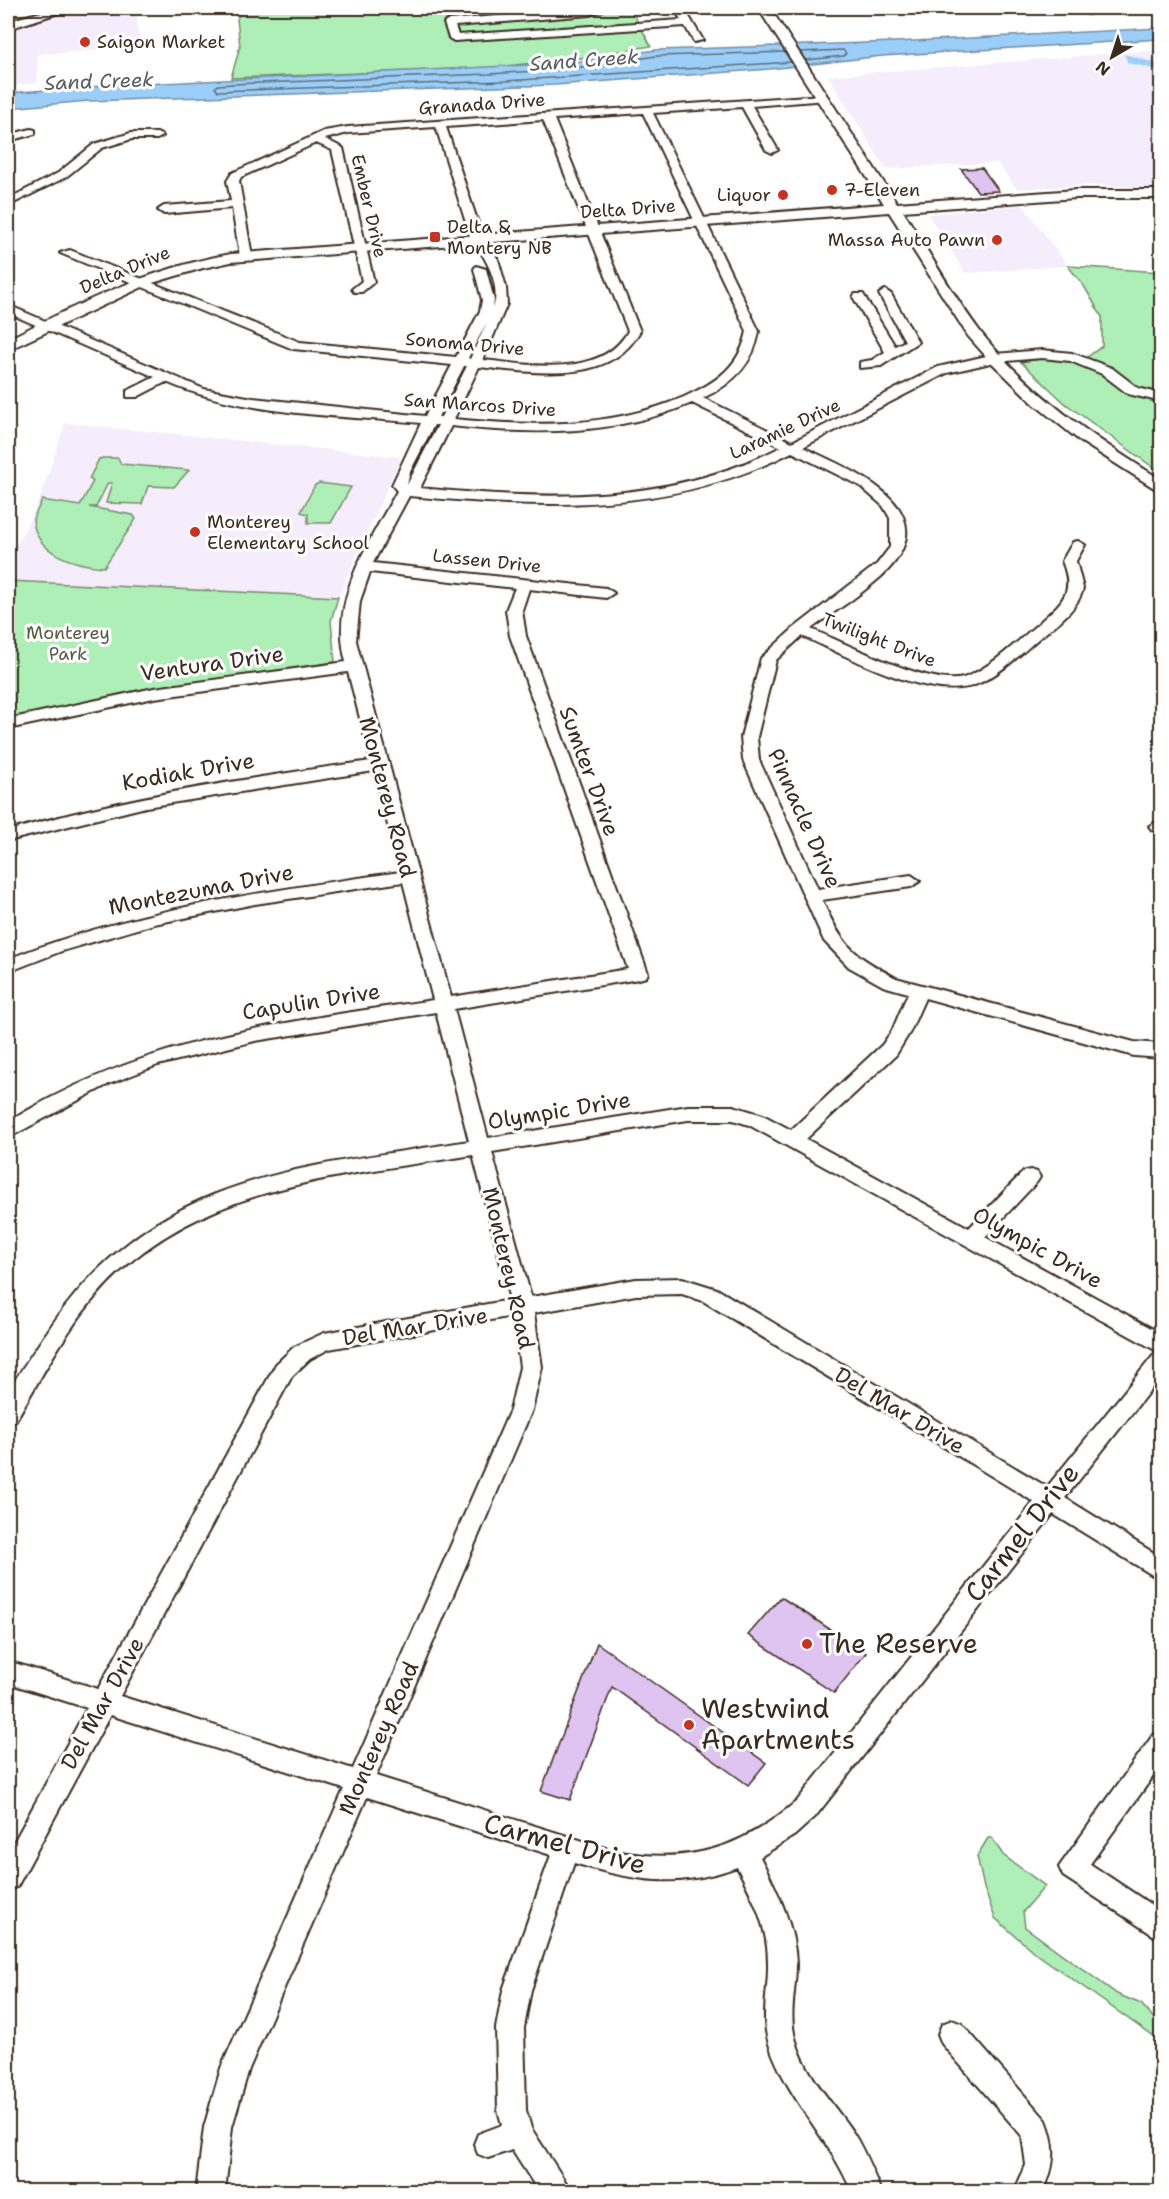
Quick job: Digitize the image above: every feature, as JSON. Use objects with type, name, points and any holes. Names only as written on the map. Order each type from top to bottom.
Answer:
[{"type":"main road","points":[[8,25],[68,8]]},
{"type":"main road","points":[[764,8],[961,314],[995,358],[1050,411],[1161,488]]},
{"type":"main road","name":"Delta Drive","points":[[8,345],[139,283],[192,265],[246,256],[1090,194],[1161,194]]},
{"type":"street","points":[[603,8],[590,12],[449,23],[454,38],[688,23]]},
{"type":"street","points":[[679,8],[698,40]]},
{"type":"street","points":[[529,16],[538,33]]},
{"type":"street","points":[[626,16],[641,26]]},
{"type":"street","name":"Granada Drive","points":[[246,256],[233,181],[236,176],[338,131],[823,98]]},
{"type":"street","points":[[746,103],[772,150]]},
{"type":"street","name":"San Marcos Drive","points":[[8,309],[165,378],[200,392],[234,400],[523,429],[585,428],[634,420],[693,398],[727,379],[747,357],[753,331],[646,109]]},
{"type":"street","name":"Sonoma Drive","points":[[66,253],[298,346],[559,370],[596,361],[627,344],[634,331],[547,116]]},
{"type":"street","name":"Monterey Road","points":[[210,2192],[218,2127],[235,2068],[521,1410],[531,1366],[523,1308],[379,765],[354,666],[347,621],[351,599],[364,567],[404,491],[414,487],[475,363],[501,304],[501,293],[487,246],[477,239],[440,124]]},
{"type":"street","points":[[8,138],[31,132]]},
{"type":"street","points":[[8,203],[62,175],[98,146],[131,136],[158,136]]},
{"type":"street","name":"Ember Drive","points":[[316,139],[337,148],[368,282],[358,289]]},
{"type":"street","points":[[164,210],[236,204]]},
{"type":"street","name":"Monterey Road","points":[[404,491],[399,485],[401,479],[428,420],[486,311],[488,300],[472,247],[477,239]]},
{"type":"street","points":[[865,365],[876,363],[912,342],[885,294]]},
{"type":"street","points":[[859,297],[893,354]]},
{"type":"street","name":"Laramie Drive","points":[[404,491],[510,501],[616,499],[707,482],[757,465],[795,447],[943,370],[995,358],[1042,354],[1072,357],[1107,371],[1133,391],[1161,398]]},
{"type":"street","points":[[132,394],[165,378]]},
{"type":"street","name":"Pinnacle Drive","points":[[693,398],[858,479],[878,493],[889,504],[897,518],[899,532],[892,557],[769,658],[748,749],[830,936],[848,958],[870,973],[919,990],[1134,1049],[1161,1051]]},
{"type":"street","name":"Twilight Drive","points":[[801,630],[925,682],[943,684],[968,682],[988,672],[1071,601],[1076,581],[1069,561],[1078,545]]},
{"type":"street","name":"Lassen Drive","points":[[364,567],[606,593]]},
{"type":"street","name":"Sumter Drive","points":[[524,584],[514,610],[518,636],[639,974]]},
{"type":"street","name":"Ventura Drive","points":[[8,724],[154,693],[354,666]]},
{"type":"street","name":"Kodiak Drive","points":[[8,836],[94,812],[173,794],[379,765]]},
{"type":"street","name":"Montezuma Drive","points":[[8,966],[81,938],[182,911],[408,876]]},
{"type":"street","points":[[812,896],[911,881]]},
{"type":"street","name":"Capulin Drive","points":[[8,1131],[66,1096],[162,1055],[274,1029],[639,974]]},
{"type":"street","points":[[794,1139],[888,1050],[901,1032],[919,990]]},
{"type":"street","name":"Olympic Drive","points":[[8,1414],[68,1319],[88,1292],[112,1266],[167,1225],[235,1192],[272,1181],[688,1113],[733,1113],[756,1120],[1161,1344]]},
{"type":"street","points":[[972,1238],[1030,1177]]},
{"type":"street","name":"Del Mar Drive","points":[[8,1878],[284,1370],[298,1357],[324,1341],[658,1285],[682,1286],[710,1295],[1048,1499],[1161,1571]]},
{"type":"street","name":"Carmel Drive","points":[[8,1672],[622,1865],[661,1869],[702,1866],[744,1854],[787,1828],[806,1809],[1161,1358]]},
{"type":"street","points":[[1161,1743],[1072,1868],[1161,1928]]},
{"type":"street","points":[[558,2192],[539,2168],[518,2134],[512,2110],[510,2028],[517,1990],[566,1849]]},
{"type":"street","points":[[744,1854],[763,1888],[778,1923],[782,1962],[778,2011],[782,2040],[794,2072],[854,2161],[867,2192]]},
{"type":"street","points":[[952,2034],[1036,2130],[1040,2166],[1028,2192]]},
{"type":"street","points":[[488,2144],[518,2134]]},
{"type":"shaded area","points":[[83,8],[136,8],[139,48],[37,54],[38,83],[8,86],[8,29]]},
{"type":"shaded area","points":[[1161,50],[1161,188],[1085,185],[1017,189],[997,163],[886,169],[828,76]]},
{"type":"shaded area","name":"Massa Auto Pawn","points":[[1023,205],[1068,266],[965,273],[928,214]]},
{"type":"shaded area","name":"Monterey Elementary School","points":[[65,423],[400,457],[400,460],[338,597],[8,581],[8,562],[39,501]]},
{"type":"green space","points":[[242,8],[630,8],[651,46],[580,58],[488,68],[231,78],[240,46],[237,19]]},
{"type":"green space","points":[[1068,266],[1161,272],[1161,473],[1066,404],[1021,362],[1047,358],[1079,363],[1102,346],[1102,317],[1084,286]]},
{"type":"green space","points":[[118,458],[121,464],[189,470],[174,487],[148,486],[142,504],[106,503],[112,483],[108,483],[96,507],[89,507],[133,515],[136,519],[104,567],[81,564],[49,549],[35,531],[33,519],[42,500],[80,506],[93,481],[89,479],[99,459]]},
{"type":"green space","points":[[319,483],[351,487],[331,523],[308,523],[308,514],[301,512],[315,485]]},
{"type":"green space","name":"Monterey Park","points":[[8,581],[338,597],[331,621],[335,662],[138,690],[8,719]]},
{"type":"green space","points":[[988,1838],[992,1838],[1003,1855],[1045,1886],[1023,1912],[1025,1927],[1117,1994],[1141,2004],[1161,2026],[1161,2042],[1034,1952],[995,1918],[984,1888],[977,1856]]},
{"type":"water","points":[[1161,28],[1161,39],[882,56],[770,69],[555,85],[89,101],[8,108],[8,93],[84,87],[567,63],[656,50],[895,42]]},
{"type":"building","points":[[982,168],[999,191],[978,192],[961,169]]},
{"type":"building","name":"The Reserve","points":[[781,1597],[866,1653],[834,1693],[748,1635]]},
{"type":"building","name":"Westwind Apartments","points":[[597,1643],[766,1763],[748,1785],[612,1687],[570,1800],[541,1791]]},
{"type":"waterway","points":[[1083,8],[1090,15]]},
{"type":"waterway","points":[[1127,56],[1131,61],[1162,68]]},
{"type":"place","name":"Saigon Market","points":[[85,42]]},
{"type":"place","name":"7-Eleven","points":[[832,190]]},
{"type":"place","name":"Liquor","points":[[783,195]]},
{"type":"place","name":"Delta & Montery NB","points":[[435,237]]},
{"type":"place","name":"Massa Auto Pawn","points":[[997,240]]},
{"type":"place","name":"Monterey Elementary School","points":[[195,532]]},
{"type":"place","name":"The Reserve","points":[[807,1644]]},
{"type":"place","name":"Westwind Apartments","points":[[689,1725]]},
{"type":"water label","name":"Sand Creek","points":[[584,60]]},
{"type":"water label","name":"Sand Creek","points":[[99,81]]}]
